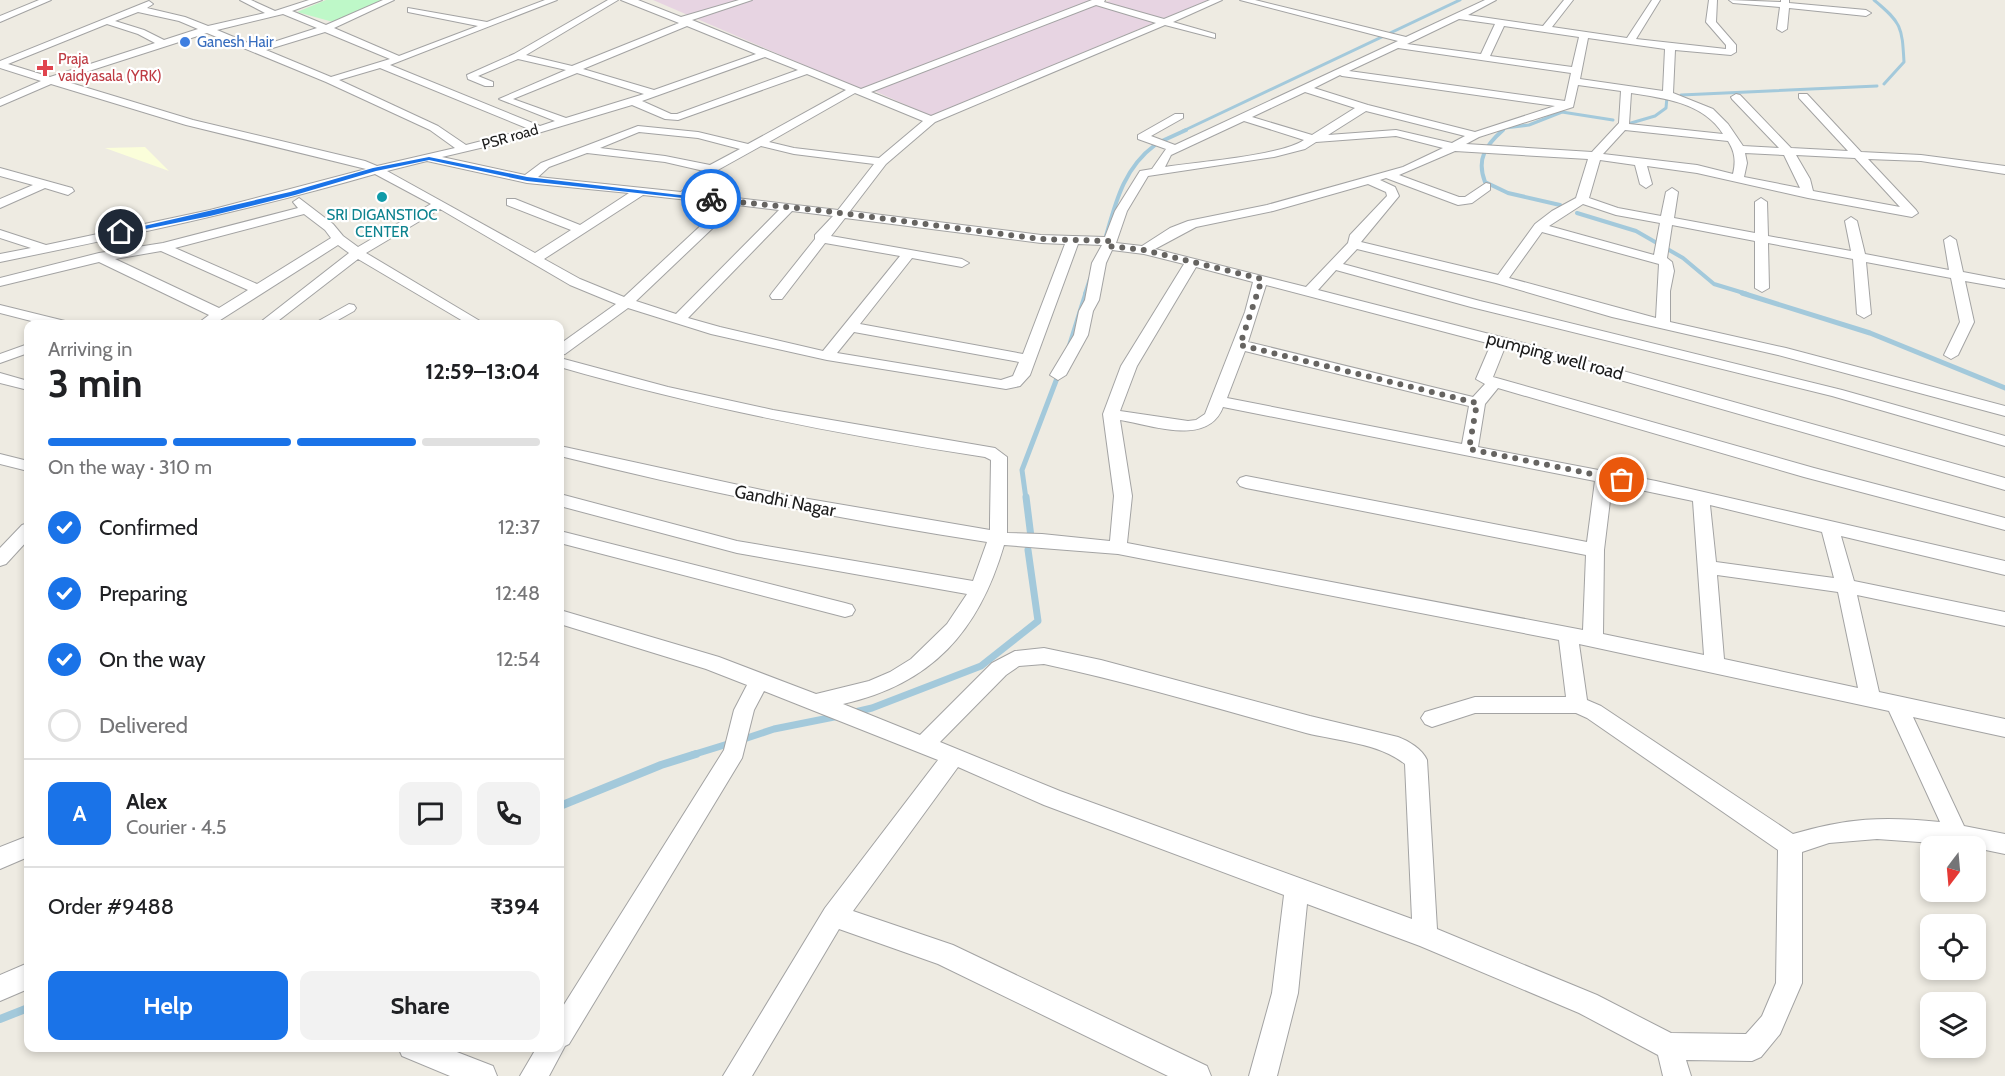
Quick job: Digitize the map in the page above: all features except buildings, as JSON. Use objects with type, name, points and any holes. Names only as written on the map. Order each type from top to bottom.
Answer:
[{"type":"street","points":[[0,19],[47,0]]},
{"type":"street","points":[[0,64],[110,22],[159,0]]},
{"type":"street","points":[[243,0],[253,6],[327,28],[399,59]]},
{"type":"street","points":[[253,6],[273,0]]},
{"type":"street","points":[[0,103],[52,80],[205,30],[280,13],[318,0]]},
{"type":"street","points":[[257,50],[327,28],[390,0]]},
{"type":"street","points":[[330,80],[399,59],[553,0]]},
{"type":"street","points":[[489,84],[472,75],[517,56],[614,0]]},
{"type":"street","points":[[625,0],[638,1],[931,120]]},
{"type":"street","points":[[564,121],[504,99],[685,21],[748,0]]},
{"type":"street","points":[[777,296],[820,238],[843,213],[882,162],[931,120],[1218,0]]},
{"type":"street","points":[[1244,0],[1407,40]]},
{"type":"street","points":[[1155,172],[1167,153],[1342,73],[1492,0]]},
{"type":"street","points":[[1547,27],[1569,0]]},
{"type":"street","points":[[1631,39],[1656,0]]},
{"type":"street","points":[[1457,16],[1631,39],[1670,47],[1731,52],[1731,45],[1711,22],[1713,0]]},
{"type":"street","points":[[1733,0],[1785,3],[1866,13]]},
{"type":"street","points":[[684,196],[712,169],[752,145],[859,90],[1098,1],[1212,36]]},
{"type":"street","points":[[1782,29],[1785,3]]},
{"type":"street","points":[[139,9],[182,19],[330,80],[434,128],[464,150]]},
{"type":"street","points":[[411,10],[490,25]]},
{"type":"street","points":[[1484,58],[1501,21]]},
{"type":"street","points":[[110,22],[141,32],[164,44]]},
{"type":"street","points":[[1569,105],[1584,33]]},
{"type":"street","points":[[1396,45],[1484,58],[1574,76],[1626,90],[1668,95],[1709,111],[1736,144],[1741,163],[1738,179]]},
{"type":"street","points":[[1668,95],[1670,47]]},
{"type":"street","name":"PSR road","points":[[0,258],[292,194],[375,170],[499,141],[633,101],[768,53]]},
{"type":"street","points":[[517,56],[653,93]]},
{"type":"street","points":[[0,64],[190,123],[365,164],[440,204],[574,282],[626,303],[716,331],[827,356],[1009,385],[1017,383],[1072,242]]},
{"type":"street","points":[[381,65],[539,129]]},
{"type":"street","points":[[633,101],[669,117],[678,117],[808,70]]},
{"type":"street","points":[[1342,73],[1420,78],[1569,105]]},
{"type":"street","points":[[1307,88],[1364,107],[1475,135]]},
{"type":"street","points":[[1469,318],[1496,279],[1539,228],[1556,214],[1582,200],[1595,156],[1622,126],[1626,90]]},
{"type":"street","points":[[1245,118],[1313,140],[1396,133],[1453,147],[1595,156],[1697,169],[1808,194],[1912,213],[1898,195],[1803,96]]},
{"type":"street","points":[[1736,97],[1788,152],[1805,178],[1808,194]]},
{"type":"street","points":[[1144,250],[1175,231],[1192,224],[1269,208],[1388,175],[1427,160],[1475,135],[1569,105]]},
{"type":"street","points":[[1058,375],[1081,335],[1086,311],[1092,300],[1099,263],[1121,211],[1144,173],[1301,147],[1364,107]]},
{"type":"street","points":[[1176,149],[1142,137],[1179,116]]},
{"type":"street","points":[[1622,126],[1788,152],[1959,161],[2005,170]]},
{"type":"street","points":[[527,179],[545,165],[639,129],[699,135],[752,145],[882,162]]},
{"type":"street","points":[[463,165],[499,141]]},
{"type":"street","points":[[586,150],[665,159],[712,169]]},
{"type":"street","points":[[429,158],[527,179],[843,213],[1072,242],[1108,243]]},
{"type":"street","points":[[1640,162],[1646,184]]},
{"type":"street","points":[[0,172],[68,190]]},
{"type":"street","points":[[1388,175],[1458,201],[1468,200],[1486,187]]},
{"type":"street","points":[[1308,292],[1354,244],[1355,238],[1394,196],[1391,190],[1369,180]]},
{"type":"street","points":[[0,204],[45,184]]},
{"type":"street","points":[[535,259],[641,191]]},
{"type":"street","points":[[1664,324],[1663,291],[1667,266],[1663,251],[1665,220],[1672,192]]},
{"type":"street","points":[[292,194],[306,210],[329,227],[338,239],[357,253],[471,320]]},
{"type":"street","points":[[1582,200],[1616,211],[2005,284]]},
{"type":"street","points":[[564,348],[626,303],[734,201]]},
{"type":"street","points":[[511,202],[580,229]]},
{"type":"street","points":[[1761,202],[1762,288]]},
{"type":"street","points":[[270,320],[357,253],[440,204]]},
{"type":"street","points":[[679,319],[789,207]]},
{"type":"street","points":[[0,282],[100,258],[163,247],[306,210]]},
{"type":"street","points":[[1851,221],[1858,257],[1864,314]]},
{"type":"street","points":[[1539,228],[1663,251]]},
{"type":"street","points":[[0,234],[40,246],[40,250]]},
{"type":"street","points":[[820,238],[962,263]]},
{"type":"street","points":[[210,320],[338,239]]},
{"type":"street","points":[[1950,240],[1967,322],[1951,355]]},
{"type":"street","points":[[77,242],[91,249],[100,258],[219,314]]},
{"type":"street","name":"pumping well road","points":[[1108,243],[1308,292],[1469,318],[1500,341],[1748,409],[2005,484]]},
{"type":"street","points":[[1354,244],[1496,279],[1617,314],[1781,351],[2005,411]]},
{"type":"street","points":[[163,247],[257,289]]},
{"type":"street","points":[[827,356],[908,255]]},
{"type":"street","points":[[1118,548],[1123,496],[1111,414],[1129,366],[1192,262]]},
{"type":"street","points":[[1333,265],[1469,318],[1837,393],[2005,441]]},
{"type":"street","points":[[1111,414],[1188,426],[1201,424],[1212,416],[1240,345],[1262,279]]},
{"type":"street","points":[[327,320],[349,308]]},
{"type":"street","points":[[0,309],[44,320]]},
{"type":"street","points":[[850,327],[1028,359]]},
{"type":"street","points":[[1500,341],[1484,379],[1810,473],[2005,524]]},
{"type":"street","points":[[1240,345],[1477,403]]},
{"type":"street","points":[[0,359],[24,350]]},
{"type":"street","points":[[564,363],[645,387],[796,421],[865,434],[989,452],[999,457],[1005,538],[955,631],[924,662],[875,688],[821,705]]},
{"type":"street","points":[[0,378],[24,385]]},
{"type":"street","points":[[1469,449],[1477,403],[1495,382]]},
{"type":"street","points":[[1218,401],[1469,449],[1701,497],[2005,568]]},
{"type":"street","name":"Gandhi Nagar","points":[[564,452],[661,476],[826,510],[1005,538],[1118,548],[1593,639],[2005,728]]},
{"type":"street","points":[[0,459],[24,465]]},
{"type":"street","points":[[1593,639],[1595,550],[1604,477]]},
{"type":"street","points":[[1246,482],[1595,550]]},
{"type":"street","points":[[1701,497],[1715,667]]},
{"type":"street","points":[[564,501],[737,547],[979,589]]},
{"type":"street","points":[[1829,526],[1846,586],[1870,698]]},
{"type":"street","points":[[0,559],[24,533]]},
{"type":"street","points":[[564,538],[845,610]]},
{"type":"street","points":[[1705,567],[1846,586],[2005,619]]},
{"type":"street","points":[[564,618],[712,663],[954,756],[1052,798],[1425,936],[1588,1004],[1669,1046],[1752,1048],[1771,1025],[1789,983],[1790,845]]},
{"type":"street","points":[[1568,635],[1577,705]]},
{"type":"street","points":[[923,746],[999,669],[1015,659],[1044,656],[1101,668],[1310,725],[1398,746],[1416,760],[1425,936]]},
{"type":"street","points":[[564,1028],[734,752],[744,710],[759,682]]},
{"type":"street","points":[[1896,703],[1956,833]]},
{"type":"street","points":[[1432,718],[1475,705],[1577,705],[1594,712],[1790,845]]},
{"type":"street","points":[[737,1076],[834,916],[954,756]]},
{"type":"street","points":[[1790,845],[1834,832],[1883,830],[1956,833],[2005,844]]},
{"type":"street","points":[[0,858],[24,848]]},
{"type":"street","points":[[1263,1076],[1285,993],[1297,890]]},
{"type":"street","points":[[834,916],[944,954],[1197,1076]]},
{"type":"street","points":[[0,988],[24,978]]},
{"type":"street","points":[[1669,1046],[1677,1076]]},
{"type":"street","points":[[423,1052],[483,1076]]},
{"type":"street","points":[[534,1076],[549,1052]]},
{"type":"shaded area","points":[[653,0],[1090,0],[864,91]]},
{"type":"shaded area","points":[[1111,0],[1208,0],[931,116],[870,89]]},
{"type":"shaded area","points":[[145,147],[169,171],[105,148]]},
{"type":"green space","points":[[326,0],[382,0],[333,22],[297,12]]},
{"type":"waterway","points":[[1183,131],[1460,0]]},
{"type":"waterway","points":[[1874,0],[1895,20],[1899,26],[1902,41],[1904,62],[1884,84]]},
{"type":"waterway","points":[[1681,95],[1877,86]]},
{"type":"waterway","points":[[1631,123],[1655,116],[1666,108],[1667,97]]},
{"type":"waterway","points":[[1560,205],[1508,193],[1485,182],[1482,174],[1482,159],[1487,147],[1505,128],[1529,125],[1562,112],[1613,120]]},
{"type":"waterway","points":[[1162,141],[1186,130]]},
{"type":"waterway","points":[[1106,236],[1123,186],[1136,164],[1155,145]]},
{"type":"waterway","points":[[1577,213],[1636,231],[1683,258],[1714,284],[1747,294]]},
{"type":"waterway","points":[[1085,294],[1090,279]]},
{"type":"waterway","points":[[1069,347],[1086,293]]},
{"type":"waterway","points":[[1742,293],[1870,333],[2005,388]]},
{"type":"waterway","points":[[1026,499],[1022,470],[1059,373]]},
{"type":"waterway","points":[[1026,497],[1031,537]]},
{"type":"waterway","points":[[855,712],[872,708],[981,666],[1038,621],[1028,550]]},
{"type":"waterway","points":[[741,740],[774,729],[839,716]]},
{"type":"waterway","points":[[692,755],[731,743]]},
{"type":"waterway","points":[[564,804],[661,765],[696,754]]},
{"type":"waterway","points":[[0,1019],[24,1010]]},
{"type":"way so far","points":[[711,199],[825,211],[1041,239],[1072,242],[1110,241],[1108,246],[1144,250],[1262,279],[1240,345],[1477,403],[1469,449],[1622,480]]},
{"type":"place","name":"Ganesh Hair","points":[[185,42]]},
{"type":"place","name":"Praja vaidyasala (YRK)","points":[[45,68]]},
{"type":"place","name":"SRI DIGANSTIOC CENTER","points":[[382,197]]},
{"type":"route","points":[[121,232],[210,214],[429,158],[527,179],[711,199]]}]
